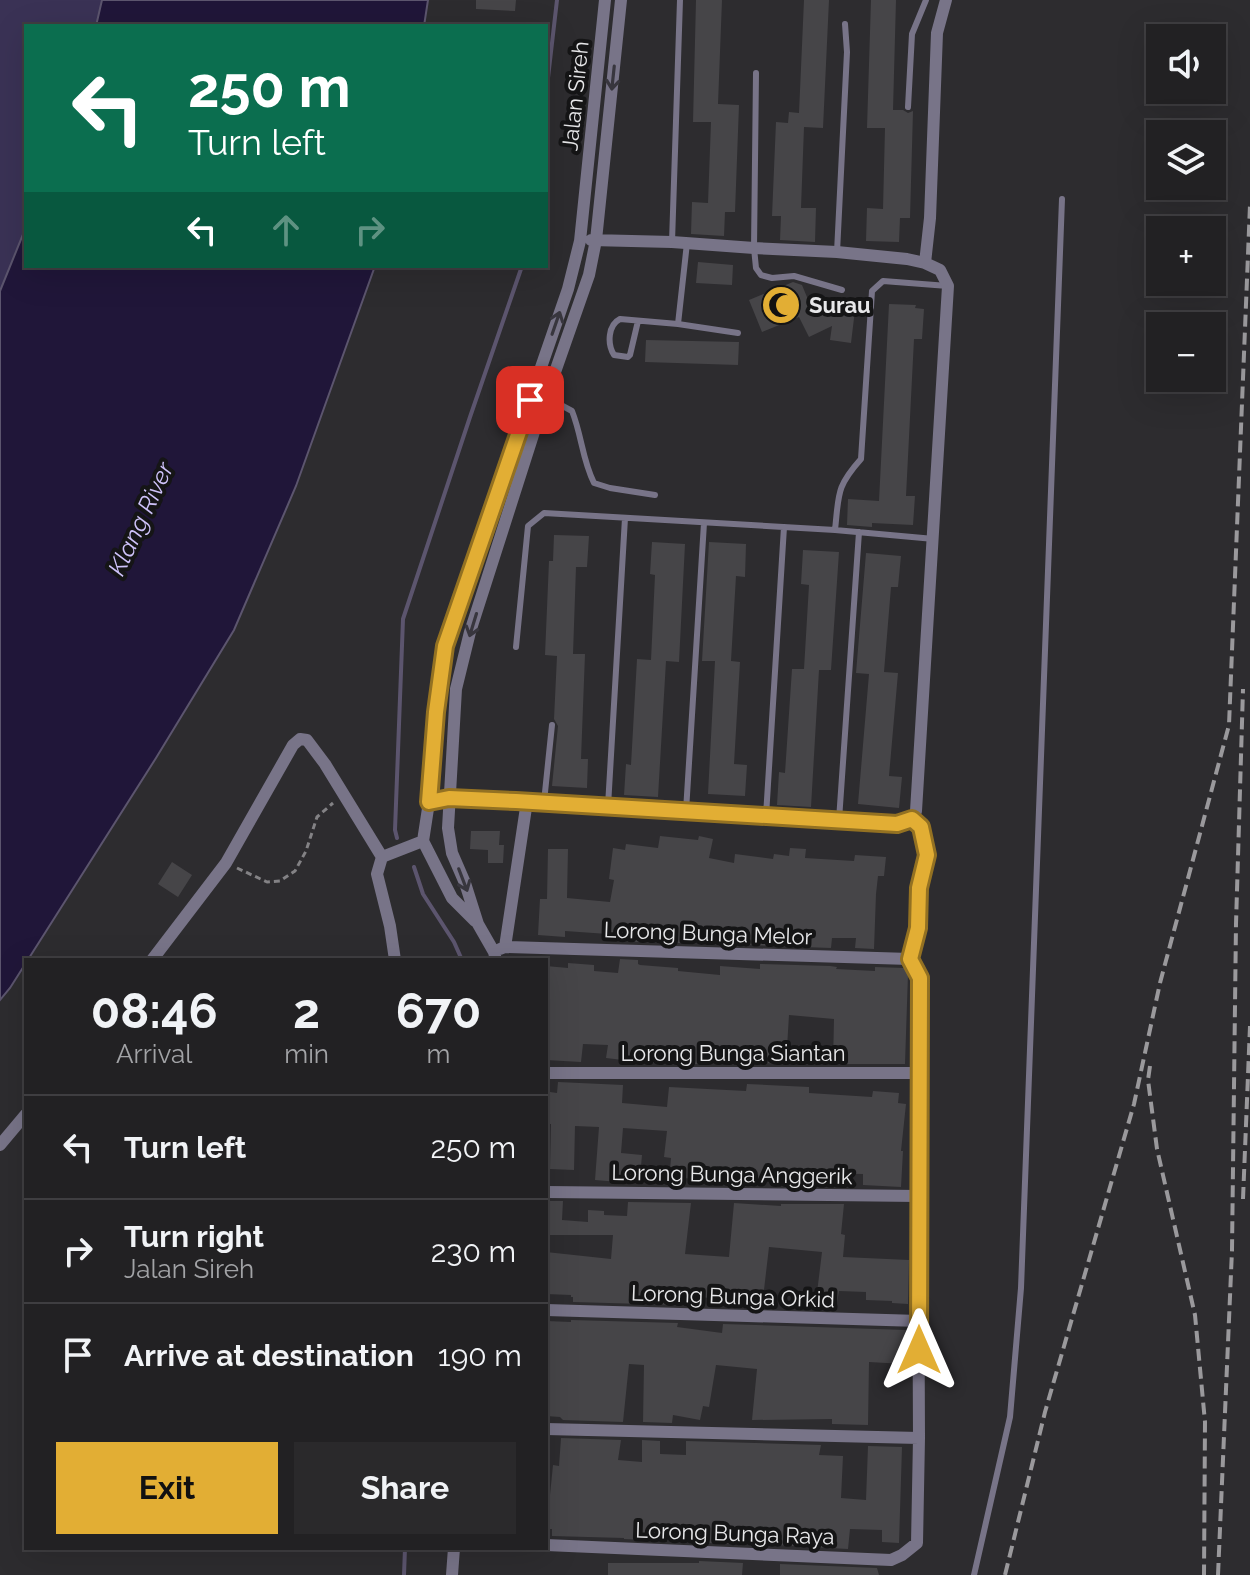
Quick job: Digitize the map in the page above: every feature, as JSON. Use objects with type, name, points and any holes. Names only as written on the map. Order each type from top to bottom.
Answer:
[{"type":"street","name":"Jalan Sireh","points":[[498,953],[478,924],[452,898],[423,841],[438,696],[445,646],[568,289],[580,241],[605,0]]},
{"type":"street","name":"Jalan Sireh","points":[[478,924],[452,853],[448,828],[456,689],[484,589],[589,275],[596,240],[621,0]]},
{"type":"street","points":[[925,263],[930,218],[937,33],[946,0]]},
{"type":"street","points":[[429,802],[449,798],[527,801],[897,824],[912,819],[916,811],[948,286],[940,270],[907,259],[837,252],[672,242],[580,241]]},
{"type":"street","points":[[154,958],[226,863],[293,745],[300,739],[307,740],[325,764],[382,857],[377,874],[395,958]]},
{"type":"street","points":[[498,953],[527,801]]},
{"type":"street","points":[[548,1429],[919,1438],[920,978],[910,959],[918,928],[919,888],[927,855],[921,827],[912,819]]},
{"type":"street","points":[[382,857],[423,841]]},
{"type":"street","name":"Lorong Bunga Melor","points":[[498,953],[910,959]]},
{"type":"street","name":"Lorong Bunga Siantan","points":[[548,1073],[920,1073]]},
{"type":"street","points":[[0,1145],[24,1116]]},
{"type":"street","name":"Lorong Bunga Anggerik","points":[[548,1192],[918,1196]]},
{"type":"street","name":"Lorong Bunga Orkid","points":[[548,1310],[919,1321]]},
{"type":"street","name":"Lorong Bunga Raya","points":[[548,1545],[891,1560],[917,1543],[919,1438]]},
{"type":"street","points":[[452,1575],[454,1550]]},
{"type":"lane","points":[[672,242],[680,0]]},
{"type":"lane","points":[[908,107],[912,34],[926,0]]},
{"type":"lane","points":[[837,252],[847,52],[845,24]]},
{"type":"lane","points":[[756,73],[756,268],[761,275],[772,278],[794,276],[842,290]]},
{"type":"lane","points":[[974,1575],[1010,1417],[1021,1288],[1062,199]]},
{"type":"lane","points":[[678,324],[687,243]]},
{"type":"lane","points":[[835,530],[839,491],[845,476],[861,459],[872,291],[883,281],[948,286]]},
{"type":"lane","points":[[638,321],[630,355],[614,355],[609,344],[612,324],[620,319],[678,324],[738,333]]},
{"type":"lane","points":[[546,397],[572,411],[585,463],[594,483],[655,495]]},
{"type":"lane","points":[[516,647],[528,526],[544,513],[934,539]]},
{"type":"lane","points":[[608,806],[625,518]]},
{"type":"lane","points":[[686,811],[704,523]]},
{"type":"lane","points":[[766,816],[784,527]]},
{"type":"lane","points":[[839,820],[859,532]]},
{"type":"lane","points":[[544,802],[552,725]]},
{"type":"path","points":[[226,863],[267,882],[280,881],[295,871],[306,851],[317,817],[330,804],[345,797]]},
{"type":"shaded area","points":[[0,0],[102,0],[96,24],[24,24],[24,232],[0,291]]},
{"type":"water","points":[[102,0],[428,0],[424,24],[96,24]]},
{"type":"water","name":"Klang River","points":[[24,232],[24,268],[374,268],[296,486],[234,630],[156,758],[29,958],[24,958],[24,966],[0,1000],[0,291]]},
{"type":"building","points":[[476,0],[516,0],[515,11],[476,9]]},
{"type":"building","points":[[696,0],[722,0],[718,104],[739,105],[735,212],[725,212],[724,236],[691,234],[692,202],[708,203],[711,122],[693,122]]},
{"type":"building","points":[[804,0],[829,0],[823,128],[804,127],[801,208],[816,208],[815,242],[780,240],[781,216],[772,216],[776,122],[788,123],[789,112],[799,113]]},
{"type":"building","points":[[871,0],[896,0],[893,110],[913,111],[910,218],[900,218],[899,242],[866,241],[867,208],[883,209],[885,128],[867,128]]},
{"type":"building","points":[[698,262],[733,265],[732,285],[696,283]]},
{"type":"building","points":[[793,282],[802,285],[814,314],[829,307],[855,310],[851,343],[830,340],[832,326],[809,337],[799,317],[762,332],[749,300]]},
{"type":"building","points":[[889,304],[916,305],[915,308],[924,309],[922,339],[914,339],[906,496],[915,496],[913,525],[847,525],[848,499],[879,501]]},
{"type":"building","points":[[646,340],[739,342],[738,365],[645,362]]},
{"type":"building","points":[[554,535],[589,536],[587,567],[576,567],[573,654],[585,654],[581,759],[588,759],[587,788],[552,786],[558,726],[554,719],[557,656],[545,655],[549,561],[553,561]]},
{"type":"building","points":[[652,542],[685,544],[679,662],[666,661],[658,797],[624,795],[626,764],[631,765],[637,659],[651,660],[655,575],[650,574]]},
{"type":"building","points":[[709,542],[746,544],[745,577],[736,576],[731,661],[740,662],[734,764],[747,765],[745,796],[708,794],[715,661],[702,661]]},
{"type":"building","points":[[803,550],[839,552],[831,670],[819,670],[811,807],[777,805],[779,772],[785,773],[792,669],[804,669],[809,585],[801,584]]},
{"type":"building","points":[[866,553],[901,556],[898,587],[891,587],[884,672],[898,673],[889,776],[902,777],[899,808],[858,804],[869,674],[856,673]]},
{"type":"building","points":[[471,831],[500,831],[499,845],[504,845],[503,863],[488,863],[488,850],[470,849]]},
{"type":"building","points":[[660,836],[713,839],[709,858],[734,863],[735,854],[773,859],[774,854],[789,856],[790,848],[806,849],[805,858],[854,861],[855,855],[886,857],[884,876],[878,876],[874,949],[855,948],[856,938],[832,938],[831,948],[622,941],[622,935],[565,931],[565,937],[538,935],[540,899],[547,899],[548,849],[568,849],[567,898],[610,902],[614,880],[609,879],[613,848],[625,850],[626,844],[658,848]]},
{"type":"building","points":[[172,862],[192,875],[178,897],[158,884]]},
{"type":"building","points":[[620,959],[638,960],[640,965],[720,975],[720,966],[760,969],[760,964],[875,971],[875,967],[904,968],[908,974],[905,1064],[833,1064],[834,1019],[789,1015],[786,1064],[764,1063],[765,1058],[708,1050],[707,1064],[631,1061],[606,1058],[608,1045],[583,1044],[581,1062],[548,1060],[548,966],[568,968],[568,963],[594,965],[594,971],[618,973]]},
{"type":"building","points":[[558,1082],[623,1085],[622,1103],[667,1107],[669,1087],[746,1091],[747,1084],[809,1087],[809,1093],[872,1097],[873,1091],[899,1093],[898,1103],[906,1104],[901,1187],[863,1185],[863,1174],[814,1173],[814,1186],[797,1186],[797,1174],[766,1173],[766,1180],[727,1178],[727,1185],[676,1177],[677,1171],[670,1170],[671,1158],[664,1157],[667,1131],[623,1128],[621,1153],[642,1155],[640,1177],[619,1176],[619,1182],[595,1180],[599,1127],[575,1126],[574,1170],[550,1169],[551,1124],[548,1124],[548,1113],[550,1092],[557,1093]]},
{"type":"building","points":[[548,1201],[563,1201],[562,1220],[588,1222],[588,1210],[604,1211],[604,1215],[627,1216],[628,1202],[691,1203],[685,1254],[729,1257],[734,1203],[781,1206],[844,1204],[841,1234],[845,1235],[843,1257],[909,1260],[908,1304],[866,1300],[866,1292],[839,1291],[837,1303],[816,1301],[822,1252],[769,1247],[762,1307],[724,1306],[725,1299],[684,1296],[684,1304],[679,1305],[573,1302],[571,1295],[548,1294],[548,1252],[611,1259],[613,1235],[548,1235]]},
{"type":"building","points":[[548,1321],[678,1323],[677,1327],[722,1333],[723,1324],[906,1330],[904,1364],[869,1362],[868,1425],[832,1424],[832,1419],[752,1420],[757,1369],[716,1365],[709,1407],[703,1406],[700,1420],[673,1415],[672,1423],[643,1422],[644,1365],[629,1364],[623,1422],[563,1420],[548,1416]]},
{"type":"building","points":[[561,1438],[621,1440],[618,1460],[642,1462],[642,1440],[660,1441],[660,1454],[686,1455],[686,1441],[821,1445],[819,1455],[843,1456],[841,1498],[866,1500],[868,1446],[902,1447],[899,1543],[882,1542],[882,1530],[850,1529],[848,1549],[759,1544],[760,1537],[737,1535],[736,1544],[552,1536],[552,1529],[548,1529],[548,1495],[553,1465],[559,1466]]},
{"type":"building","points":[[608,1563],[743,1563],[742,1575],[608,1575]]},
{"type":"building","points":[[780,1564],[877,1568],[879,1575],[780,1575]]},
{"type":"waterway","points":[[548,78],[557,0]]},
{"type":"waterway","points":[[397,838],[403,619],[521,268]]},
{"type":"waterway","points":[[414,867],[423,894],[461,958]]},
{"type":"waterway","points":[[404,1575],[405,1550]]},
{"type":"railway","points":[[1005,1575],[1045,1412],[1134,1104],[1160,983],[1229,725],[1250,205]]},
{"type":"railway","points":[[1218,1575],[1232,1250],[1243,689]]},
{"type":"railway","points":[[1243,1199],[1250,1026]]},
{"type":"railway","points":[[1150,1066],[1148,1080],[1157,1149],[1195,1315],[1205,1422],[1204,1575]]},
{"type":"place","name":"Surau","points":[[781,305]]},
{"type":"route","points":[[530,400],[445,646],[429,802],[449,798],[516,801],[897,824],[912,819],[921,827],[927,855],[919,888],[918,928],[910,959],[920,978],[919,1350]]}]
